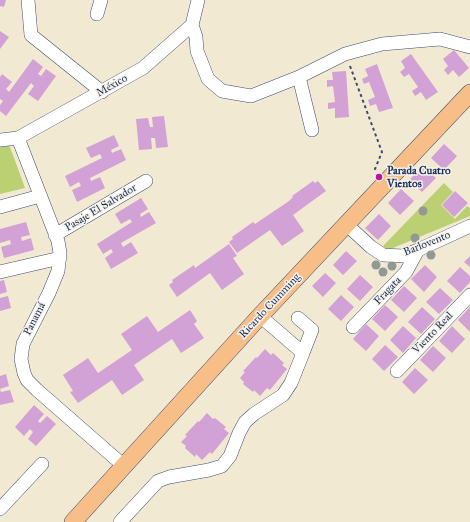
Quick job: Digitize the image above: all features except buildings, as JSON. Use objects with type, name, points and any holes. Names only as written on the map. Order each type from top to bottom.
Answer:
[{"type":"main road","name":"Ricardo Cumming","points":[[74,522],[260,316],[470,93]]},
{"type":"street","points":[[28,0],[31,36],[102,92]]},
{"type":"street","points":[[97,14],[101,0]]},
{"type":"street","points":[[198,0],[192,25],[196,37],[197,51],[208,79],[222,91],[251,96],[299,77],[345,54],[382,44],[440,39],[470,47]]},
{"type":"street","name":"México","points":[[0,140],[18,138],[143,68],[192,25]]},
{"type":"street","points":[[299,77],[312,130]]},
{"type":"street","name":"Panamá","points":[[18,138],[56,235],[60,258],[58,272],[49,293],[23,344],[21,359],[22,366],[28,380],[36,390],[124,466]]},
{"type":"street","name":"Pasaje El Salvador","points":[[56,235],[146,180]]},
{"type":"street","points":[[0,207],[40,196]]},
{"type":"street","name":"Barlovento","points":[[346,224],[371,247],[383,255],[403,256],[470,226]]},
{"type":"street","name":"Fragata","points":[[353,327],[406,272],[418,250]]},
{"type":"street","points":[[0,272],[60,258]]},
{"type":"street","name":"Viento Real","points":[[397,371],[470,295]]},
{"type":"street","points":[[260,316],[303,353]]},
{"type":"street","points":[[120,522],[158,481],[169,477],[209,470],[222,466],[230,456],[239,432],[246,422],[254,414],[283,395],[291,383],[312,330],[298,318]]},
{"type":"street","points":[[0,509],[42,464]]},
{"type":"path","points":[[345,54],[382,152],[375,169],[384,185]]},
{"type":"green space","points":[[0,144],[9,144],[25,188],[0,194]]},
{"type":"green space","points":[[444,183],[453,192],[441,205],[455,219],[467,206],[470,208],[470,216],[388,250],[383,246]]},
{"type":"place","name":"Parada Cuatro Vientos","points":[[379,177]]}]
